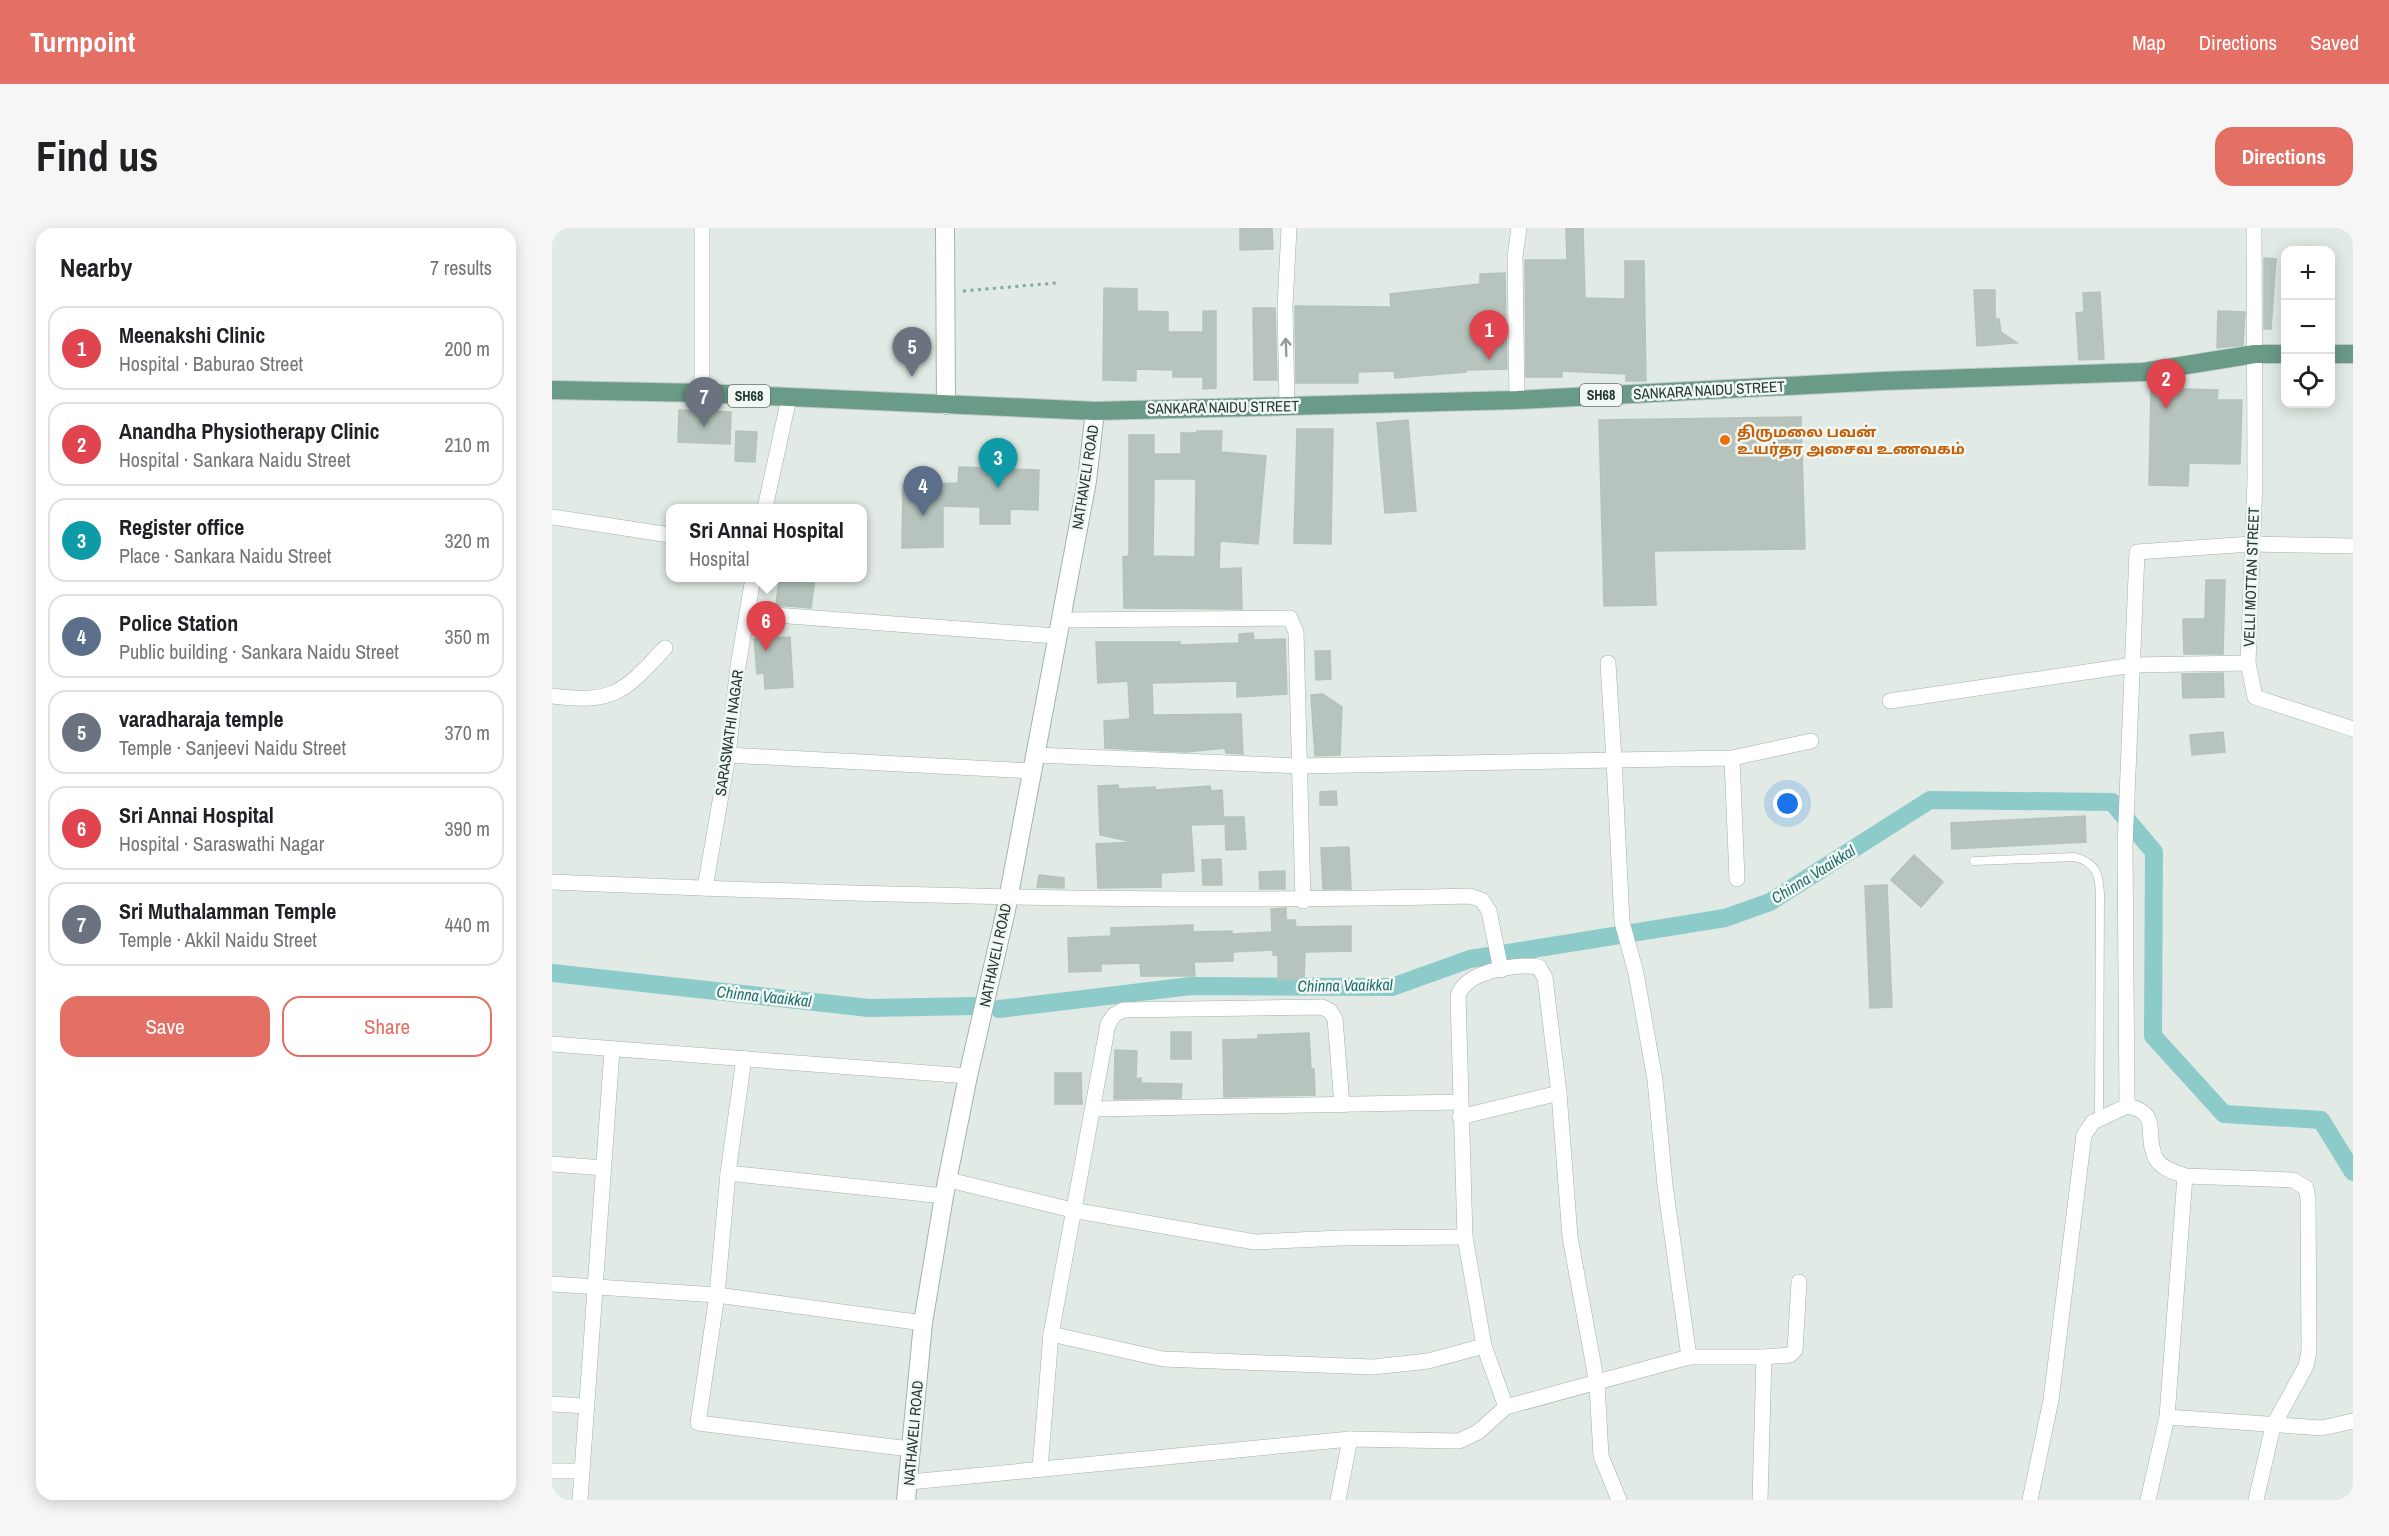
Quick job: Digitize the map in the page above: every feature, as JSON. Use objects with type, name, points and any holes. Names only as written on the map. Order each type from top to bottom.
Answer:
[{"type":"main road","name":"SH68","points":[[2255,354],[2281,354]]},
{"type":"main road","name":"SANKARA NAIDU STREET","points":[[946,405],[1095,411],[1517,400],[1882,381],[2143,372],[2255,354]]},
{"type":"main road","points":[[2335,354],[2353,354]]},
{"type":"main road","name":"SH68","points":[[552,390],[702,393],[946,405]]},
{"type":"street","points":[[702,228],[702,393]]},
{"type":"street","points":[[945,228],[946,405]]},
{"type":"street","points":[[1287,406],[1285,307],[1289,228]]},
{"type":"street","points":[[1517,400],[1515,257],[1519,228]]},
{"type":"street","name":"VELLI MOTTAN STREET","points":[[2254,228],[2255,480],[2248,663],[2255,697],[2353,729]]},
{"type":"street","points":[[766,504],[789,398]]},
{"type":"street","name":"NATHAVELI ROAD","points":[[906,1500],[910,1482],[910,1449],[923,1323],[968,1076],[1008,898],[1034,763],[1087,481],[1095,411]]},
{"type":"street","points":[[552,517],[666,534]]},
{"type":"street","points":[[2127,1106],[2125,846],[2137,552],[2251,544],[2353,546]]},
{"type":"street","name":"SARASWATHI NAGAR","points":[[705,888],[728,755],[738,666],[753,582]]},
{"type":"street","points":[[749,613],[1058,628],[1290,618],[1296,632],[1303,901]]},
{"type":"street","points":[[552,696],[582,700],[617,693],[631,685],[665,648]]},
{"type":"street","points":[[1608,663],[1622,922],[1636,973],[1655,1080],[1665,1185],[1689,1357]]},
{"type":"street","points":[[1890,701],[2133,665],[2248,663]]},
{"type":"street","points":[[728,755],[1034,763],[1301,766],[1732,758],[1811,741]]},
{"type":"street","points":[[1732,758],[1737,879]]},
{"type":"street","points":[[552,882],[1008,898],[1303,901],[1470,896],[1482,900],[1489,911],[1500,965]]},
{"type":"street","points":[[1506,1407],[1484,1346],[1466,1237],[1460,1109],[1460,990],[1464,984],[1500,965],[1533,966],[1544,972],[1559,1093],[1570,1237],[1597,1384],[1601,1456],[1619,1500]]},
{"type":"street","points":[[1040,1468],[1051,1334],[1108,1024],[1114,1015],[1123,1010],[1322,1007],[1330,1011],[1335,1018],[1342,1105]]},
{"type":"street","points":[[552,1044],[968,1076]]},
{"type":"street","points":[[580,1500],[612,1050]]},
{"type":"street","points":[[744,1058],[728,1173],[717,1295],[699,1423],[910,1449]]},
{"type":"street","points":[[1094,1109],[1342,1105],[1460,1109],[1559,1093]]},
{"type":"street","points":[[2030,1500],[2051,1400],[2084,1135],[2093,1122],[2127,1106],[2140,1108],[2149,1118],[2157,1160],[2167,1169],[2185,1176],[2293,1180],[2306,1188],[2309,1352],[2306,1366],[2273,1426],[2256,1500]]},
{"type":"street","points":[[552,1164],[604,1168]]},
{"type":"street","points":[[728,1173],[947,1188],[1255,1242],[1341,1238],[1466,1237]]},
{"type":"street","points":[[2148,1500],[2167,1417],[2185,1176]]},
{"type":"street","points":[[910,1482],[1350,1439],[1459,1442],[1478,1432],[1506,1407],[1597,1384],[1625,1372],[1689,1357],[1790,1355],[1796,1350],[1799,1282]]},
{"type":"street","points":[[552,1284],[717,1295],[923,1323]]},
{"type":"street","points":[[1051,1334],[1163,1359],[1372,1367],[1428,1361],[1484,1346]]},
{"type":"street","points":[[1760,1500],[1764,1357]]},
{"type":"street","points":[[552,1404],[587,1406]]},
{"type":"street","points":[[2167,1417],[2322,1428],[2353,1421]]},
{"type":"street","points":[[1338,1500],[1350,1439]]},
{"type":"street","points":[[552,1471],[581,1471]]},
{"type":"lane","points":[[1974,861],[2075,857],[2088,861],[2096,868],[2100,894],[2099,1119]]},
{"type":"path","points":[[946,292],[1056,283]]},
{"type":"building","points":[[1240,228],[1272,228],[1273,249],[1240,250]]},
{"type":"building","points":[[1566,228],[1583,228],[1585,298],[1625,299],[1625,261],[1644,261],[1646,381],[1626,381],[1626,374],[1562,371],[1562,377],[1526,377],[1525,260],[1567,260]]},
{"type":"building","points":[[2264,258],[2276,259],[2271,329],[2264,329]]},
{"type":"building","points":[[1505,273],[1507,369],[1466,370],[1466,372],[1395,378],[1394,371],[1358,372],[1358,383],[1296,383],[1295,306],[1391,307],[1390,294],[1480,284],[1480,274]]},
{"type":"building","points":[[1104,288],[1137,289],[1137,311],[1168,312],[1168,332],[1203,332],[1203,311],[1216,311],[1216,388],[1203,389],[1203,377],[1173,377],[1173,370],[1136,369],[1136,381],[1103,380]]},
{"type":"building","points":[[1974,290],[1995,290],[1995,319],[1999,319],[2001,332],[2017,343],[1977,346]]},
{"type":"building","points":[[2100,292],[2104,359],[2079,360],[2076,313],[2084,312],[2083,293]]},
{"type":"building","points":[[1253,308],[1275,308],[1277,380],[1254,380]]},
{"type":"building","points":[[2218,311],[2245,312],[2243,345],[2217,348]]},
{"type":"building","points":[[2151,388],[2218,390],[2217,400],[2242,400],[2240,464],[2189,463],[2188,486],[2149,485]]},
{"type":"building","points":[[679,410],[731,412],[730,444],[678,442]]},
{"type":"building","points":[[1801,417],[1805,549],[1654,551],[1656,605],[1604,606],[1599,420]]},
{"type":"building","points":[[1408,420],[1416,511],[1385,513],[1377,423]]},
{"type":"building","points":[[1297,429],[1333,429],[1331,544],[1294,543]]},
{"type":"building","points":[[736,431],[757,432],[755,462],[735,461]]},
{"type":"building","points":[[1197,431],[1222,431],[1221,452],[1266,456],[1258,544],[1220,541],[1219,569],[1241,568],[1242,609],[1124,608],[1123,557],[1129,556],[1129,435],[1154,435],[1154,454],[1181,454],[1181,433],[1197,433]],"holes":[[[1154,479],[1196,479],[1195,557],[1153,556]]]},
{"type":"building","points":[[959,467],[1039,470],[1038,510],[1010,509],[1010,524],[980,524],[980,507],[943,506],[943,547],[902,548],[903,485],[958,483]]},
{"type":"building","points":[[2206,580],[2225,580],[2223,654],[2184,654],[2183,619],[2205,619]]},
{"type":"building","points":[[779,582],[814,582],[811,608],[776,605]]},
{"type":"building","points":[[1253,633],[1254,640],[1285,639],[1287,694],[1237,697],[1237,681],[1152,683],[1153,715],[1241,714],[1243,754],[1226,753],[1225,748],[1186,752],[1105,748],[1104,721],[1130,719],[1128,681],[1098,683],[1096,642],[1180,642],[1180,645],[1239,643],[1239,634]]},
{"type":"building","points":[[790,637],[793,687],[765,689],[764,673],[757,674],[754,639]]},
{"type":"building","points":[[1315,651],[1330,651],[1331,679],[1316,680]]},
{"type":"building","points":[[2223,673],[2224,697],[2183,698],[2182,674]]},
{"type":"building","points":[[1323,694],[1342,707],[1340,755],[1315,756],[1311,695]]},
{"type":"building","points":[[2223,732],[2225,752],[2192,755],[2190,735]]},
{"type":"building","points":[[1118,785],[1119,789],[1155,787],[1155,790],[1210,786],[1211,791],[1222,790],[1224,824],[1191,825],[1194,871],[1161,873],[1161,887],[1098,888],[1096,844],[1133,842],[1100,835],[1098,786]]},
{"type":"building","points":[[1336,791],[1337,805],[1320,805],[1320,792]]},
{"type":"building","points":[[2085,816],[2086,842],[1952,849],[1951,823]]},
{"type":"building","points":[[1225,817],[1244,817],[1246,849],[1226,850]]},
{"type":"building","points":[[1349,847],[1351,889],[1323,889],[1321,848]]},
{"type":"building","points":[[1914,855],[1943,882],[1921,907],[1891,880]]},
{"type":"building","points":[[1221,859],[1222,885],[1203,885],[1202,860]]},
{"type":"building","points":[[1285,871],[1285,889],[1260,889],[1259,872]]},
{"type":"building","points":[[1039,875],[1064,878],[1064,888],[1037,887]]},
{"type":"building","points":[[1887,885],[1892,1007],[1870,1008],[1865,886]]},
{"type":"building","points":[[1286,908],[1286,920],[1295,920],[1296,927],[1351,926],[1351,951],[1305,952],[1304,979],[1278,980],[1278,955],[1273,955],[1273,950],[1233,952],[1233,961],[1194,962],[1195,976],[1141,976],[1140,963],[1101,964],[1101,971],[1069,972],[1068,938],[1111,936],[1111,928],[1193,925],[1193,932],[1232,931],[1232,934],[1272,932],[1271,909]]},
{"type":"building","points":[[1171,1032],[1191,1032],[1191,1059],[1171,1059]]},
{"type":"building","points":[[1309,1033],[1315,1095],[1224,1097],[1223,1040],[1258,1039],[1258,1035]]},
{"type":"building","points":[[1115,1050],[1137,1051],[1136,1079],[1141,1078],[1141,1083],[1182,1084],[1181,1098],[1114,1099]]},
{"type":"building","points":[[1055,1073],[1081,1073],[1082,1104],[1055,1104]]},
{"type":"waterway","name":"Chinna Vaaikkal","points":[[999,1009],[1191,986],[1392,987],[1470,959],[1725,918],[1770,902],[1930,800],[2112,802],[2154,852],[2153,1036],[2224,1114],[2321,1120],[2353,1172]]},
{"type":"waterway","name":"Chinna Vaaikkal","points":[[552,973],[869,1008],[976,1006]]},
{"type":"place","name":"Meenakshi Clinic","points":[[1489,360]]},
{"type":"place","name":"varadharaja temple","points":[[912,377]]},
{"type":"place","name":"Anandha Physiotherapy Clinic","points":[[2166,409]]},
{"type":"place","name":"Sri Muthalamman Temple","points":[[704,427]]},
{"type":"place","name":"திருமலை பவன் உயர்தர அசைவ உணவகம்","points":[[1725,440]]},
{"type":"place","name":"Register office","points":[[998,488]]},
{"type":"place","name":"Police Station","points":[[923,516]]},
{"type":"place","name":"Sri Annai Hospital","points":[[766,651]]}]
